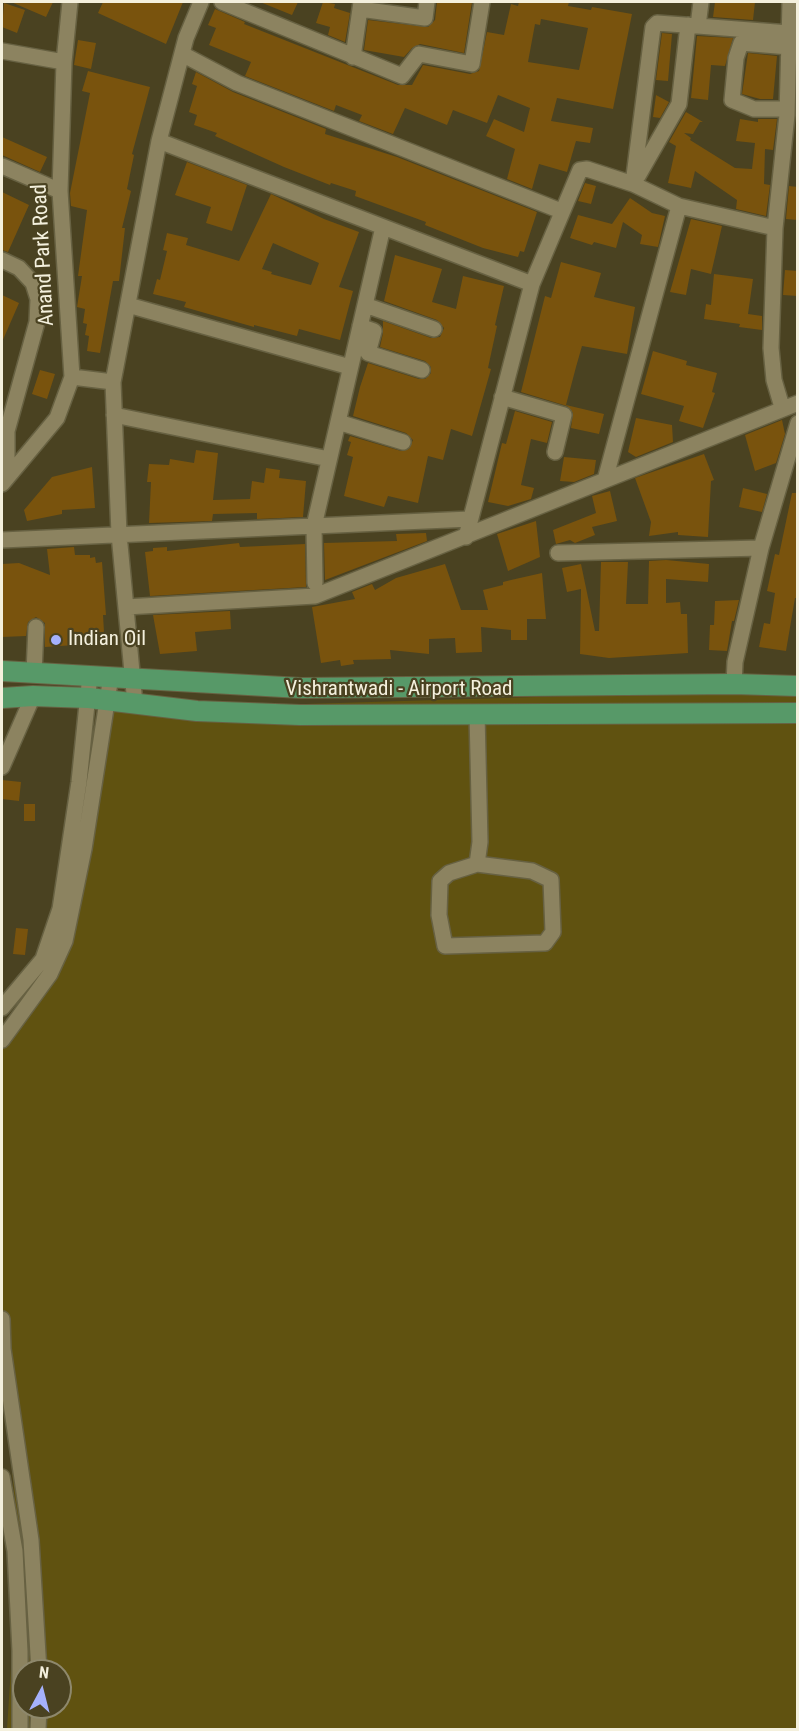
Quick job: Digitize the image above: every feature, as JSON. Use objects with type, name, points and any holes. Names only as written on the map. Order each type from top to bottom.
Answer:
[{"type":"main road","name":"Vishrantwadi - Airport Road","points":[[2,671],[301,688],[734,684],[798,686]]},
{"type":"main road","name":"Vishrantwadi - Airport Road","points":[[2,698],[33,696],[98,699],[197,711],[300,715],[798,713]]},
{"type":"street","name":"Anand Park Road","points":[[2,484],[57,418],[72,377],[60,191],[64,62],[70,2]]},
{"type":"street","points":[[135,704],[119,534],[113,382],[159,141],[182,54],[201,2]]},
{"type":"street","points":[[222,2],[402,76],[419,54],[472,64],[482,2]]},
{"type":"street","points":[[352,57],[367,6],[425,18],[427,2]]},
{"type":"street","points":[[633,184],[679,104],[693,26],[701,2]]},
{"type":"street","points":[[782,407],[774,380],[771,348],[775,228],[787,109],[789,40],[793,4]]},
{"type":"street","points":[[633,184],[653,27],[657,23],[789,40]]},
{"type":"street","points":[[787,109],[754,109],[732,100],[736,58],[741,43],[789,40]]},
{"type":"street","points":[[2,51],[64,62]]},
{"type":"street","points":[[182,54],[237,82],[561,211]]},
{"type":"street","points":[[159,141],[532,284]]},
{"type":"street","points":[[2,166],[60,191]]},
{"type":"street","points":[[466,537],[532,284],[580,170],[633,184],[679,206],[775,228]]},
{"type":"street","points":[[605,480],[679,206]]},
{"type":"street","points":[[315,583],[314,526],[383,227]]},
{"type":"street","points":[[2,260],[19,268],[33,283],[38,299],[37,322],[4,437],[7,457],[2,474]]},
{"type":"street","points":[[128,305],[350,367]]},
{"type":"street","points":[[364,305],[434,329]]},
{"type":"street","points":[[360,326],[374,331],[368,353],[422,370]]},
{"type":"street","points":[[72,377],[113,382]]},
{"type":"street","points":[[502,397],[564,415],[555,452]]},
{"type":"street","points":[[126,607],[315,596],[466,537],[782,407],[798,403]]},
{"type":"street","points":[[114,415],[329,459]]},
{"type":"street","points":[[338,422],[403,442]]},
{"type":"street","points":[[734,684],[735,662],[761,548],[798,423]]},
{"type":"street","points":[[2,540],[470,519]]},
{"type":"street","points":[[558,553],[761,548]]},
{"type":"street","points":[[34,673],[36,627]]},
{"type":"street","points":[[2,1040],[50,974],[65,941],[84,849],[98,699],[90,675]]},
{"type":"street","points":[[2,1008],[43,958],[60,909],[98,699],[111,676]]},
{"type":"street","points":[[2,767],[33,696]]},
{"type":"street","points":[[477,714],[480,842],[477,864]]},
{"type":"street","points":[[477,864],[532,871],[551,880],[553,932],[545,943],[445,946],[440,915],[440,881],[449,873],[477,864]]},
{"type":"street","points":[[2,1319],[3,1349],[33,1561],[38,1659]]},
{"type":"street","points":[[2,1477],[15,1551],[20,1651],[20,1730]]},
{"type":"shaded area","points":[[797,689],[797,1729],[7,1729],[19,1546],[2,1363],[2,1025],[43,974],[76,897],[108,710]]},
{"type":"building","points":[[11,2],[53,2],[46,17]]},
{"type":"building","points":[[103,2],[183,2],[166,44],[98,13]]},
{"type":"building","points":[[260,2],[298,2],[292,15]]},
{"type":"building","points":[[323,2],[335,4],[334,8],[350,13],[345,42],[328,35],[330,27],[316,23]]},
{"type":"building","points":[[437,2],[472,2],[464,53],[420,44],[412,48],[404,57],[364,50],[368,20],[428,27],[435,20]]},
{"type":"building","points":[[519,2],[569,2],[568,6],[591,10],[592,7],[632,14],[613,109],[557,98],[551,121],[593,128],[590,143],[576,141],[567,172],[539,164],[532,189],[507,179],[515,149],[486,136],[494,119],[524,132],[530,108],[498,95],[487,123],[453,110],[447,125],[405,108],[393,134],[359,121],[362,115],[336,105],[334,111],[245,76],[251,62],[209,45],[216,28],[208,25],[215,9],[245,22],[244,24],[398,85],[412,85],[423,65],[470,74],[479,71],[487,32],[504,35],[511,4],[518,6]],"holes":[[[541,19],[588,28],[579,70],[528,62],[535,24],[540,25]]]},
{"type":"building","points":[[715,2],[755,2],[753,20],[713,17]]},
{"type":"building","points":[[4,3],[25,10],[17,33],[2,27]]},
{"type":"building","points":[[662,33],[672,34],[668,81],[656,80]]},
{"type":"building","points":[[697,36],[733,38],[725,66],[711,65],[708,100],[691,98]]},
{"type":"building","points":[[78,40],[96,43],[91,69],[74,65]]},
{"type":"building","points":[[748,53],[777,56],[773,99],[760,99],[742,94]]},
{"type":"building","points":[[88,71],[150,87],[132,154],[134,155],[127,189],[131,191],[122,228],[125,228],[119,281],[113,281],[100,353],[87,351],[89,336],[85,335],[87,324],[83,323],[85,309],[77,307],[82,276],[78,276],[87,210],[71,206],[70,193],[90,93],[82,91]]},
{"type":"building","points":[[196,72],[233,92],[326,129],[325,134],[397,157],[537,212],[524,252],[520,251],[518,257],[483,248],[425,225],[426,222],[355,196],[356,191],[331,183],[330,185],[284,167],[215,136],[217,133],[194,125],[197,115],[189,112],[197,86],[192,84]]},
{"type":"building","points":[[656,95],[669,102],[660,118],[653,117]]},
{"type":"building","points":[[686,112],[703,122],[700,122],[693,134],[684,133],[691,138],[690,140],[735,168],[752,169],[755,143],[736,141],[740,119],[758,122],[758,119],[777,119],[773,150],[765,149],[764,184],[770,185],[766,216],[736,209],[737,200],[695,171],[691,188],[668,183],[676,146],[669,142]]},
{"type":"building","points":[[2,137],[47,157],[40,172],[2,155]]},
{"type":"building","points":[[187,162],[247,185],[232,231],[206,223],[211,207],[175,195]]},
{"type":"building","points":[[585,183],[596,186],[591,204],[578,201]]},
{"type":"building","points":[[789,186],[798,187],[798,220],[786,219]]},
{"type":"building","points":[[2,192],[29,205],[8,252],[2,250]]},
{"type":"building","points":[[271,194],[324,219],[359,232],[339,287],[353,291],[340,340],[299,329],[297,336],[254,325],[254,327],[184,307],[186,302],[153,294],[157,279],[160,280],[167,251],[163,250],[167,233],[188,238],[186,245],[239,261]],"holes":[[[273,243],[319,263],[311,285],[271,274],[272,272],[262,269]]]},
{"type":"building","points":[[630,198],[652,213],[665,216],[658,247],[640,244],[642,235],[623,222],[616,248],[594,242],[592,245],[570,238],[578,215],[612,224]]},
{"type":"building","points":[[691,219],[722,226],[711,274],[691,269],[686,295],[670,292]]},
{"type":"building","points":[[395,255],[442,269],[432,302],[456,309],[463,276],[504,286],[488,368],[491,369],[472,436],[451,429],[443,460],[428,456],[418,503],[388,496],[384,507],[344,496],[353,457],[347,455],[351,442],[348,441],[350,436],[401,451],[409,449],[413,440],[406,433],[353,416],[368,363],[425,379],[431,373],[431,367],[425,361],[380,347],[383,321],[431,338],[440,337],[444,328],[437,320],[384,301]]},
{"type":"building","points":[[561,262],[601,273],[594,297],[635,307],[627,354],[582,346],[576,367],[566,405],[604,414],[599,434],[571,428],[573,413],[567,406],[521,392],[545,296],[551,298]]},
{"type":"building","points":[[785,270],[798,271],[798,296],[783,295]]},
{"type":"building","points":[[714,274],[753,279],[748,314],[762,316],[762,330],[704,319],[706,304],[711,305]]},
{"type":"building","points":[[2,295],[19,303],[2,342]]},
{"type":"building","points":[[653,351],[687,361],[686,365],[717,373],[712,392],[715,393],[703,428],[679,421],[684,406],[641,394]]},
{"type":"building","points":[[40,370],[55,374],[47,399],[32,394]]},
{"type":"building","points":[[515,411],[552,422],[547,443],[531,439],[521,485],[534,488],[531,499],[508,506],[488,502],[502,443],[506,444]]},
{"type":"building","points":[[636,418],[672,425],[673,442],[636,457],[628,452]]},
{"type":"building","points":[[782,420],[785,434],[776,463],[755,471],[745,435]]},
{"type":"building","points":[[196,450],[218,453],[213,500],[250,499],[252,481],[264,483],[266,468],[280,470],[279,478],[306,481],[303,517],[257,519],[257,513],[213,514],[212,521],[149,523],[151,482],[147,482],[149,464],[169,465],[170,459],[194,463]]},
{"type":"building","points":[[704,454],[714,480],[711,481],[708,537],[678,535],[678,532],[649,536],[651,522],[635,478]]},
{"type":"building","points":[[564,457],[596,460],[594,474],[574,482],[560,481]]},
{"type":"building","points":[[92,467],[95,508],[62,510],[62,514],[27,521],[24,510],[52,477]]},
{"type":"building","points":[[743,488],[767,494],[762,512],[739,507]]},
{"type":"building","points":[[610,491],[617,521],[592,527],[595,535],[575,543],[570,540],[556,544],[553,530],[596,513],[592,496]]},
{"type":"building","points":[[792,493],[798,493],[798,598],[795,598],[786,651],[759,647],[764,623],[770,624],[775,593],[767,591],[775,554],[779,555]]},
{"type":"building","points":[[536,521],[540,557],[508,571],[497,534]]},
{"type":"building","points":[[426,533],[427,541],[325,580],[324,543],[397,541],[396,534]]},
{"type":"building","points":[[239,543],[240,547],[305,544],[306,587],[150,596],[145,552],[153,551],[153,548],[167,547],[167,551]]},
{"type":"building","points":[[74,547],[75,555],[90,555],[90,558],[95,557],[96,563],[102,562],[106,615],[103,615],[104,632],[96,632],[96,637],[75,638],[75,645],[45,647],[45,623],[36,617],[28,622],[26,636],[2,637],[2,564],[19,563],[50,575],[47,549]]},
{"type":"building","points":[[666,560],[709,564],[708,582],[666,579],[666,603],[680,602],[681,614],[687,614],[688,653],[609,658],[580,654],[581,589],[567,592],[562,568],[581,564],[595,631],[599,631],[601,562],[628,562],[626,604],[648,604],[649,561]]},
{"type":"building","points":[[445,564],[461,610],[488,610],[483,590],[503,585],[503,582],[542,573],[546,619],[527,619],[527,640],[511,640],[511,630],[481,627],[482,652],[456,653],[455,638],[429,639],[429,654],[390,650],[391,659],[353,660],[354,664],[341,666],[340,660],[321,663],[312,607],[355,599],[352,592],[372,584],[375,590],[396,578]]},
{"type":"building","points":[[739,600],[734,621],[732,621],[727,651],[709,650],[710,625],[714,625],[715,601]]},
{"type":"building","points":[[230,611],[231,629],[195,632],[197,651],[160,654],[153,615]]},
{"type":"building","points":[[2,780],[21,782],[19,801],[2,799]]},
{"type":"building","points":[[24,804],[35,804],[35,821],[24,821]]},
{"type":"building","points":[[16,928],[28,929],[25,955],[13,954]]},
{"type":"place","name":"Indian Oil","points":[[56,640]]}]
